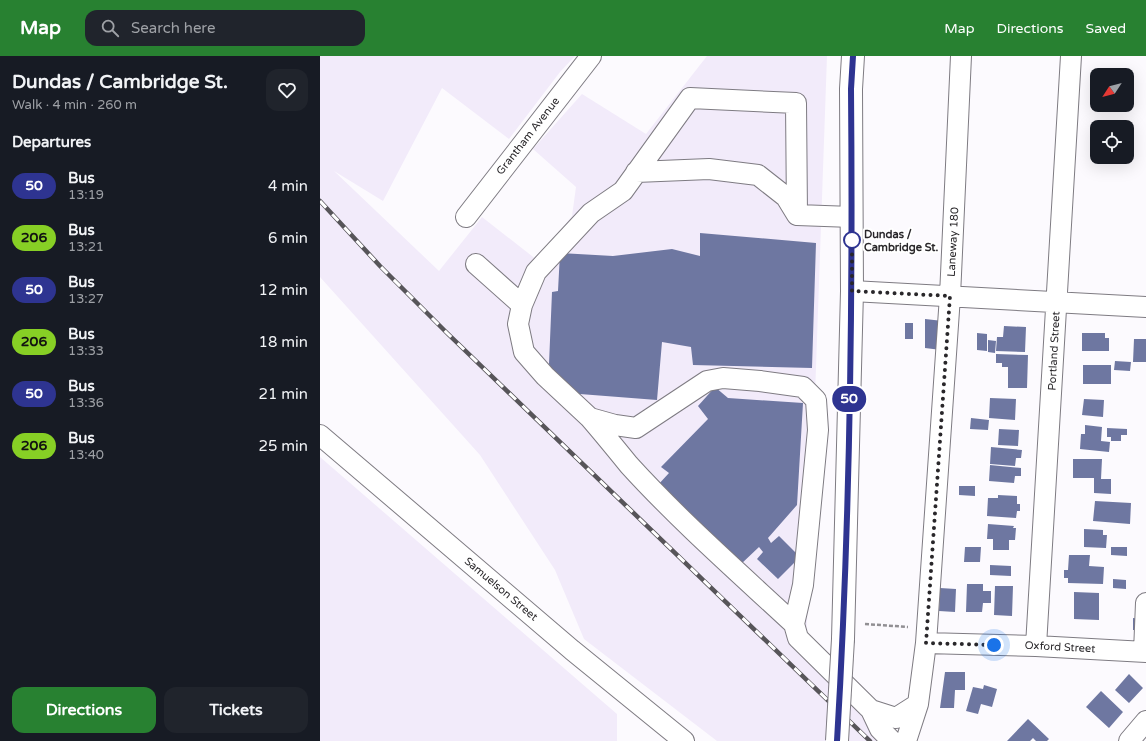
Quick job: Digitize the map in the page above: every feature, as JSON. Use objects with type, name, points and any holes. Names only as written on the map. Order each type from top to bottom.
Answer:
[{"type":"main road","points":[[837,741],[843,639],[852,291],[851,89],[853,56]]},
{"type":"street","name":"Grantham Avenue","points":[[466,217],[591,56]]},
{"type":"street","name":"Laneway 180","points":[[906,741],[918,704],[926,643],[950,296],[961,56]]},
{"type":"street","name":"Portland Street","points":[[1036,646],[1071,56]]},
{"type":"street","points":[[794,624],[699,535],[629,465],[590,418],[544,376],[524,352],[518,324],[522,305],[536,272],[591,213],[623,191],[690,98],[796,103],[797,215]]},
{"type":"street","points":[[636,172],[709,169],[758,175],[786,197],[797,215]]},
{"type":"street","points":[[797,215],[852,217]]},
{"type":"street","points":[[476,264],[522,305]]},
{"type":"street","points":[[852,291],[1146,307]]},
{"type":"street","points":[[590,418],[615,425],[636,428],[707,381],[723,378],[803,387],[816,400],[818,430],[803,585],[794,624],[798,638],[871,710],[880,729],[892,741]]},
{"type":"street","name":"Samuelson Street","points":[[320,435],[572,650],[684,741]]},
{"type":"street","points":[[1145,652],[1146,603]]},
{"type":"street","name":"Oxford Street","points":[[926,643],[1036,646],[1145,652]]},
{"type":"street","points":[[871,710],[896,718],[918,704]]},
{"type":"street","points":[[1129,741],[1146,721]]},
{"type":"path","points":[[865,624],[908,627]]},
{"type":"shaded area","points":[[320,56],[575,56],[560,72],[509,139],[442,88],[383,201],[334,171],[439,271],[482,217],[537,260],[572,216],[576,187],[533,149],[582,94],[646,134],[707,56],[827,56],[806,651],[898,741],[717,741],[584,639],[555,570],[480,455],[320,277]]},
{"type":"shaded area","points":[[320,457],[617,714],[617,741],[320,741]]},
{"type":"building","points":[[700,233],[816,243],[812,368],[693,365],[691,347],[662,342],[657,400],[567,393],[553,376],[549,364],[552,292],[558,291],[560,253],[613,256],[672,249],[700,256]]},
{"type":"building","points":[[925,319],[943,321],[941,350],[925,348]]},
{"type":"building","points":[[905,323],[913,323],[913,339],[905,339]]},
{"type":"building","points":[[1004,326],[1026,327],[1025,352],[996,351],[997,337],[1003,337]]},
{"type":"building","points":[[977,333],[987,334],[987,351],[977,350]]},
{"type":"building","points":[[1082,333],[1105,333],[1105,338],[1109,338],[1109,351],[1082,351]]},
{"type":"building","points":[[1134,339],[1146,339],[1146,362],[1133,362]]},
{"type":"building","points":[[988,340],[996,341],[995,353],[988,352]]},
{"type":"building","points":[[996,354],[1028,355],[1027,388],[1008,388],[1008,367],[1002,367],[1002,363],[996,363]]},
{"type":"building","points":[[1115,361],[1131,362],[1130,371],[1114,370]]},
{"type":"building","points":[[1083,365],[1111,365],[1111,384],[1083,384]]},
{"type":"building","points":[[715,387],[728,398],[803,403],[797,505],[768,538],[771,543],[779,536],[800,557],[778,579],[757,559],[763,552],[759,547],[740,565],[657,486],[669,473],[661,467],[708,419],[698,406]]},
{"type":"building","points":[[990,398],[1016,399],[1015,420],[989,418]]},
{"type":"building","points":[[1084,399],[1104,400],[1103,417],[1082,415]]},
{"type":"building","points":[[971,418],[989,420],[988,430],[970,429]]},
{"type":"building","points":[[1085,425],[1102,427],[1101,441],[1110,442],[1109,452],[1080,449],[1081,434],[1085,434]]},
{"type":"building","points":[[1107,428],[1127,429],[1127,435],[1121,435],[1121,441],[1111,441],[1111,437],[1107,437]]},
{"type":"building","points":[[999,429],[1019,430],[1018,446],[998,445]]},
{"type":"building","points":[[991,447],[1022,450],[1021,458],[1016,458],[1015,466],[990,464]]},
{"type":"building","points":[[1073,459],[1102,459],[1101,479],[1111,479],[1111,494],[1094,493],[1094,478],[1073,478]]},
{"type":"building","points":[[990,465],[1021,468],[1021,476],[1015,476],[1014,483],[989,481]]},
{"type":"building","points":[[959,486],[975,486],[975,496],[959,495]]},
{"type":"building","points":[[998,495],[1017,496],[1017,504],[1020,504],[1020,511],[1017,511],[1016,518],[987,516],[988,498],[998,498]]},
{"type":"building","points":[[1095,501],[1131,503],[1130,524],[1093,521]]},
{"type":"building","points":[[988,524],[1014,526],[1013,528],[1016,528],[1015,540],[1009,540],[1009,550],[993,550],[993,539],[987,539]]},
{"type":"building","points":[[1084,529],[1103,530],[1103,535],[1107,535],[1106,548],[1084,547]]},
{"type":"building","points":[[965,547],[981,547],[980,562],[964,562]]},
{"type":"building","points":[[1111,547],[1127,547],[1127,556],[1111,555]]},
{"type":"building","points":[[1069,555],[1090,555],[1089,566],[1104,567],[1103,584],[1068,583],[1068,578],[1064,578],[1064,570],[1068,570]]},
{"type":"building","points":[[990,565],[1011,566],[1011,576],[990,575]]},
{"type":"building","points":[[1113,579],[1126,580],[1126,589],[1113,588]]},
{"type":"building","points":[[967,584],[983,584],[983,591],[991,591],[991,603],[983,603],[982,612],[966,612]]},
{"type":"building","points":[[995,586],[1013,586],[1012,616],[994,615]]},
{"type":"building","points":[[940,588],[956,589],[955,612],[939,611]]},
{"type":"building","points":[[1074,592],[1099,593],[1099,620],[1074,619]]},
{"type":"building","points":[[1133,618],[1141,619],[1140,630],[1133,630]]},
{"type":"building","points":[[945,672],[965,672],[965,690],[955,690],[954,708],[940,708]]},
{"type":"building","points":[[1129,674],[1143,688],[1129,703],[1115,690]]},
{"type":"building","points":[[984,685],[997,689],[992,707],[981,704],[978,714],[966,711],[973,687],[983,689]]},
{"type":"building","points":[[1101,691],[1123,712],[1109,728],[1086,707]]},
{"type":"building","points":[[1028,719],[1049,739],[1047,741],[1036,741],[1033,738],[1030,741],[1007,741]]},
{"type":"railway","points":[[320,201],[380,266],[447,333],[870,741]]},
{"type":"bus line","name":"50","points":[[837,741],[843,639],[852,291],[851,89],[853,56]]},
{"type":"place","name":"Dundas / Cambridge St.","points":[[852,240]]},
{"type":"route","points":[[852,240],[852,291],[950,296],[926,643],[994,645]]}]
